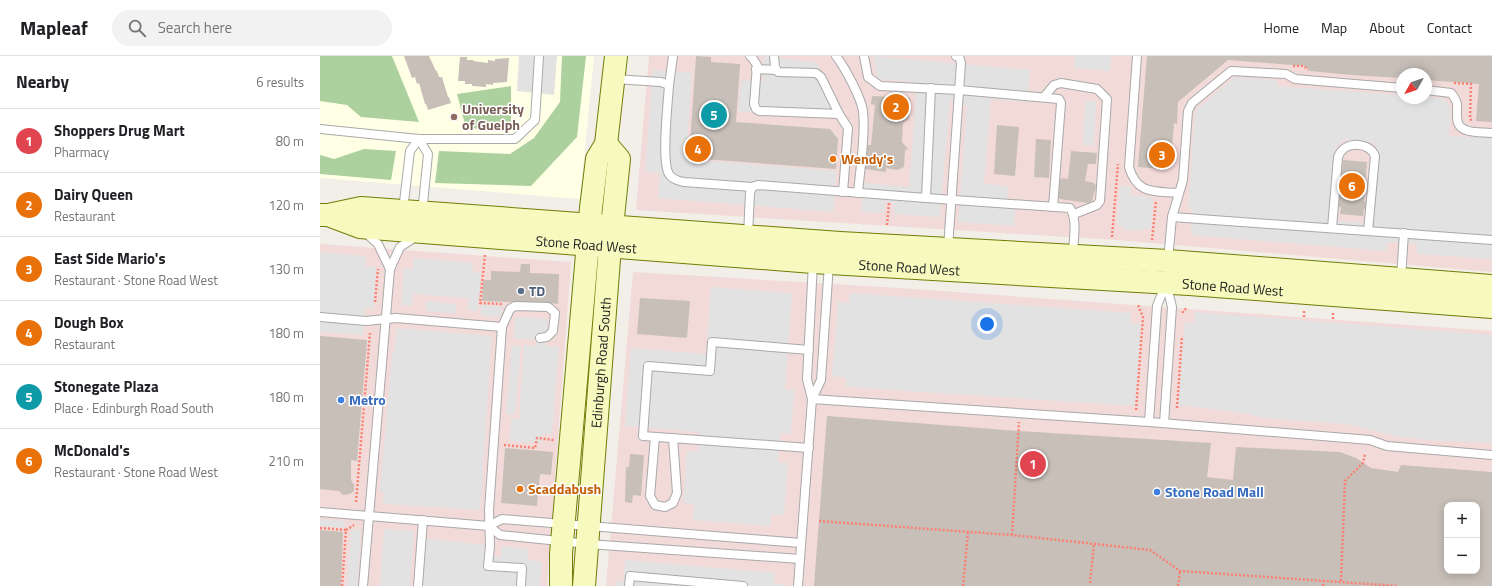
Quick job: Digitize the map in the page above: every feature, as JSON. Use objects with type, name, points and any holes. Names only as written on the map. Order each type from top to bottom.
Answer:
[{"type":"main road","name":"Edinburgh Road South","points":[[561,586],[563,532],[588,234],[597,159],[606,144],[616,56]]},
{"type":"main road","name":"Edinburgh Road South","points":[[584,586],[611,236],[619,159],[606,144]]},
{"type":"main road","name":"Stone Road West","points":[[324,215],[361,208],[415,223]]},
{"type":"main road","name":"Stone Road West","points":[[324,215],[360,227],[415,223],[588,234],[821,263],[1401,279],[1492,286]]},
{"type":"main road","name":"Stone Road West","points":[[611,236],[748,236],[840,243],[1072,255],[1167,272],[1378,298],[1492,307]]},
{"type":"main road","points":[[821,263],[824,252],[840,243]]},
{"type":"main road","points":[[1378,298],[1401,279]]},
{"type":"lane","points":[[320,129],[419,139],[515,139],[535,120],[539,56]]},
{"type":"lane","points":[[674,56],[669,85],[665,162],[669,174],[674,179],[684,182],[752,187],[758,185],[1070,208],[1074,214],[1072,255]]},
{"type":"lane","points":[[774,56],[776,70]]},
{"type":"lane","points":[[836,56],[860,100],[863,111],[864,126],[858,193]]},
{"type":"lane","points":[[864,56],[868,77],[880,86],[959,90],[1058,99],[1062,103],[1054,207]]},
{"type":"lane","points":[[948,249],[961,59],[959,56],[956,56]]},
{"type":"lane","points":[[1137,56],[1129,168],[1137,184],[1142,188],[1178,193]]},
{"type":"lane","points":[[752,57],[757,65],[754,104],[756,109],[759,111],[839,114]]},
{"type":"lane","points":[[756,69],[776,70],[778,72],[816,73],[821,77],[839,114],[848,128],[843,192]]},
{"type":"lane","points":[[1149,422],[1157,306],[1167,272],[1172,217],[1183,180],[1187,114],[1192,103],[1231,71],[1286,74],[1295,79],[1396,87]]},
{"type":"lane","points":[[613,79],[661,82],[669,85]]},
{"type":"lane","points":[[1044,97],[1054,84],[1061,83],[1097,89],[1107,99],[1100,201],[1097,206],[1074,214]]},
{"type":"lane","points":[[926,198],[931,88]]},
{"type":"lane","points":[[1432,91],[1451,94],[1456,99],[1456,118],[1458,123],[1463,128],[1468,131],[1492,133]]},
{"type":"lane","points":[[362,586],[390,269],[400,247],[415,223],[423,204],[428,154],[419,139]]},
{"type":"lane","points":[[415,223],[404,202],[410,151],[419,139]]},
{"type":"lane","points":[[1332,228],[1338,157],[1340,152],[1350,145],[1369,148],[1373,151],[1375,156],[1368,231]]},
{"type":"lane","points":[[748,236],[750,192],[752,187]]},
{"type":"lane","points":[[1172,217],[1492,240]]},
{"type":"lane","points":[[360,227],[378,244],[390,269]]},
{"type":"lane","points":[[1401,279],[1404,233]]},
{"type":"lane","points":[[798,586],[812,399],[807,378],[809,350],[821,263]]},
{"type":"lane","points":[[812,399],[821,380],[821,263]]},
{"type":"lane","points":[[1164,423],[1172,307],[1167,272]]},
{"type":"lane","points":[[521,586],[522,568],[488,566],[490,546],[488,510],[502,327],[510,309],[515,306],[548,307],[555,313],[553,331],[547,337],[540,338]]},
{"type":"lane","points":[[320,317],[366,321],[396,318],[502,327]]},
{"type":"lane","points":[[809,350],[712,342],[710,371],[648,366],[643,436],[809,448]]},
{"type":"lane","points":[[812,399],[1164,423],[1370,440],[1387,446],[1492,455]]},
{"type":"lane","points":[[655,437],[650,496],[655,505],[664,507],[673,503],[677,494],[673,438]]},
{"type":"lane","points":[[320,512],[489,526],[502,519],[563,532],[800,559]]},
{"type":"lane","points":[[418,586],[423,520]]},
{"type":"lane","points":[[489,526],[500,535],[563,532],[588,535],[801,543]]},
{"type":"lane","points":[[629,586],[630,576],[701,584],[743,586]]},
{"type":"path","points":[[1289,65],[1304,66],[1310,73]]},
{"type":"path","points":[[1152,240],[1155,202],[1163,192]]},
{"type":"path","points":[[888,225],[890,195]]},
{"type":"path","points":[[484,255],[480,302],[502,304]]},
{"type":"path","points":[[375,302],[378,268]]},
{"type":"path","points":[[1136,410],[1143,317],[1138,305]]},
{"type":"path","points":[[1183,318],[1183,311],[1187,308]]},
{"type":"path","points":[[356,502],[370,333]]},
{"type":"path","points":[[1177,408],[1182,333]]},
{"type":"path","points":[[1012,535],[1019,413]]},
{"type":"path","points":[[493,444],[535,448],[537,438],[558,440]]},
{"type":"path","points":[[1341,581],[1345,481],[1363,463],[1365,454]]},
{"type":"path","points":[[819,521],[1012,535],[1150,550],[1180,571],[1398,586]]},
{"type":"path","points":[[320,528],[346,530],[354,525]]},
{"type":"path","points":[[342,586],[346,530]]},
{"type":"path","points":[[963,586],[968,532]]},
{"type":"path","points":[[1090,583],[1094,544]]},
{"type":"path","points":[[1178,586],[1180,571]]},
{"type":"path","points":[[1323,586],[1324,580]]},
{"type":"shaded area","name":"University of Guelph","points":[[320,56],[594,56],[580,199],[320,178]]},
{"type":"shaded area","points":[[519,56],[557,56],[554,95],[517,91]]},
{"type":"shaded area","points":[[649,56],[1492,56],[1492,272],[1116,240],[636,210]]},
{"type":"shaded area","points":[[764,56],[817,63],[845,116],[738,112],[741,80],[763,82]]},
{"type":"shaded area","points":[[874,56],[1030,70],[1027,102],[991,99],[984,184],[1008,186],[1007,200],[1016,201],[1014,226],[958,222],[967,107],[950,99],[940,217],[893,214],[894,204],[885,202],[884,213],[861,212],[864,183],[909,187],[917,82],[877,79]]},
{"type":"shaded area","points":[[1075,56],[1111,56],[1110,71],[1074,68]]},
{"type":"shaded area","points":[[653,70],[692,73],[686,159],[836,171],[833,212],[658,198],[660,173],[645,171]]},
{"type":"shaded area","points":[[1235,77],[1277,80],[1277,86],[1396,95],[1396,104],[1432,104],[1432,97],[1441,98],[1446,100],[1451,108],[1449,136],[1492,138],[1492,259],[1417,254],[1417,244],[1388,242],[1386,251],[1191,235],[1192,209],[1188,209],[1195,111]],"holes":[[[1346,140],[1370,142],[1374,144],[1380,154],[1374,224],[1329,220],[1334,151],[1338,145]]]},
{"type":"shaded area","points":[[1085,101],[1096,101],[1094,146],[1083,145]]},
{"type":"shaded area","points":[[1120,186],[1131,186],[1130,195],[1153,197],[1151,229],[1143,228],[1143,231],[1125,230],[1125,227],[1117,226]]},
{"type":"shaded area","points":[[320,244],[571,262],[547,586],[320,586]]},
{"type":"shaded area","points":[[320,252],[366,256],[365,266],[376,267],[374,308],[365,308],[363,335],[320,332]]},
{"type":"shaded area","points":[[414,258],[473,263],[472,272],[481,273],[478,311],[468,310],[468,298],[413,294],[412,306],[401,305],[404,268],[413,269]]},
{"type":"shaded area","points":[[633,272],[900,288],[1492,331],[1492,586],[606,586]]},
{"type":"shaded area","points":[[711,287],[792,293],[785,389],[794,390],[791,434],[780,433],[778,462],[788,463],[784,515],[771,515],[770,526],[693,520],[694,504],[683,503],[687,451],[698,451],[699,432],[625,426],[631,348],[706,354]]},
{"type":"shaded area","points":[[850,293],[1131,313],[1131,323],[1141,324],[1135,406],[846,387],[846,378],[832,376],[838,302],[849,303]]},
{"type":"shaded area","points":[[426,301],[456,304],[455,314],[425,311]]},
{"type":"shaded area","points":[[481,305],[502,306],[501,317],[481,316]]},
{"type":"shaded area","points":[[1195,312],[1492,335],[1492,443],[1434,441],[1395,436],[1346,424],[1263,418],[1244,413],[1178,405],[1185,322],[1194,323]]},
{"type":"shaded area","points":[[515,317],[548,319],[546,346],[559,347],[552,434],[542,434],[541,443],[510,441],[511,419],[519,419],[524,345],[536,346],[536,340],[514,338]]},
{"type":"shaded area","points":[[397,328],[492,336],[480,510],[383,504],[384,492],[380,492],[392,353],[394,353]]},
{"type":"shaded area","points":[[512,345],[521,346],[515,415],[506,414]]},
{"type":"shaded area","points":[[320,519],[345,521],[344,528],[320,526]]},
{"type":"shaded area","points":[[351,529],[361,530],[357,586],[347,586]]},
{"type":"shaded area","points":[[384,529],[414,531],[410,586],[380,586]]},
{"type":"shaded area","points":[[422,538],[485,545],[484,555],[501,557],[502,546],[529,549],[528,560],[542,562],[540,586],[417,586]]},
{"type":"shaded area","points":[[625,560],[775,573],[774,583],[783,584],[782,586],[616,586],[616,581],[623,582]]},
{"type":"green space","points":[[320,56],[392,56],[419,122],[361,117],[347,105],[320,101]]},
{"type":"green space","points":[[562,56],[586,56],[577,137],[531,186],[435,183],[439,151],[510,154],[534,138],[560,102]]},
{"type":"green space","points":[[511,86],[511,123],[501,130],[466,128],[457,94]]},
{"type":"green space","points":[[364,149],[396,151],[391,180],[320,174],[320,155],[334,159]]},
{"type":"building","points":[[404,56],[429,56],[439,77],[442,77],[451,103],[428,110],[419,83],[417,84],[415,77],[412,78]]},
{"type":"building","points":[[696,56],[711,57],[711,62],[740,64],[736,122],[830,129],[838,139],[836,169],[689,158]]},
{"type":"building","points":[[1147,56],[1492,56],[1492,122],[1476,121],[1479,84],[1432,80],[1432,68],[1396,68],[1396,78],[1310,71],[1305,66],[1228,60],[1178,102],[1177,124],[1174,123],[1171,162],[1162,169],[1138,167]]},
{"type":"building","points":[[460,57],[467,57],[467,60],[488,63],[488,60],[495,61],[495,59],[509,58],[507,82],[493,83],[493,85],[486,84],[486,87],[472,86],[472,84],[465,84],[465,81],[458,81]]},
{"type":"building","points":[[872,96],[910,98],[909,119],[903,123],[902,142],[908,149],[905,150],[904,167],[897,170],[886,168],[886,172],[865,169],[866,145],[871,145],[875,105],[871,104]]},
{"type":"building","points":[[997,125],[1019,127],[1015,176],[994,174]]},
{"type":"building","points":[[1036,139],[1051,140],[1049,178],[1034,177]]},
{"type":"building","points":[[1071,151],[1097,153],[1096,164],[1088,164],[1085,181],[1094,183],[1096,186],[1092,201],[1088,203],[1060,199],[1057,196],[1059,181],[1062,178],[1068,179]]},
{"type":"building","points":[[1343,160],[1367,162],[1364,201],[1367,201],[1367,209],[1364,209],[1363,216],[1340,214],[1341,207],[1338,207],[1338,172],[1342,172]]},
{"type":"building","name":"TD","points":[[521,264],[530,264],[530,273],[559,274],[558,304],[549,303],[549,311],[537,311],[537,303],[482,301],[483,280],[491,280],[491,271],[520,272]]},
{"type":"building","points":[[640,298],[690,301],[687,338],[637,334]]},
{"type":"building","name":"Metro","points":[[320,336],[367,340],[357,461],[351,460],[351,480],[354,485],[354,491],[350,494],[343,495],[339,491],[320,489]]},
{"type":"building","name":"Stone Road Mall","points":[[827,416],[1019,431],[1211,443],[1207,477],[1233,480],[1236,447],[1340,452],[1356,458],[1371,468],[1398,472],[1401,465],[1492,472],[1492,586],[814,586]]},
{"type":"building","name":"Scaddabush","points":[[505,448],[553,452],[551,475],[540,474],[537,506],[501,503]]},
{"type":"building","points":[[630,454],[644,455],[641,496],[633,495],[632,503],[625,502],[626,467],[629,467]]},
{"type":"building","points":[[320,530],[343,532],[341,586],[320,586]]},
{"type":"place","name":"Dairy Queen","points":[[896,107]]},
{"type":"place","name":"Stonegate Plaza","points":[[714,115]]},
{"type":"place","name":"University of Guelph","points":[[454,117]]},
{"type":"place","name":"Dough Box","points":[[698,149]]},
{"type":"place","name":"East Side Mario's","points":[[1162,155]]},
{"type":"place","name":"Wendy's","points":[[833,159]]},
{"type":"place","name":"McDonald's","points":[[1352,186]]},
{"type":"place","name":"TD","points":[[521,291]]},
{"type":"place","name":"Metro","points":[[341,400]]},
{"type":"place","name":"Shoppers Drug Mart","points":[[1033,464]]},
{"type":"place","name":"Scaddabush","points":[[520,489]]},
{"type":"place","name":"Stone Road Mall","points":[[1157,492]]}]
